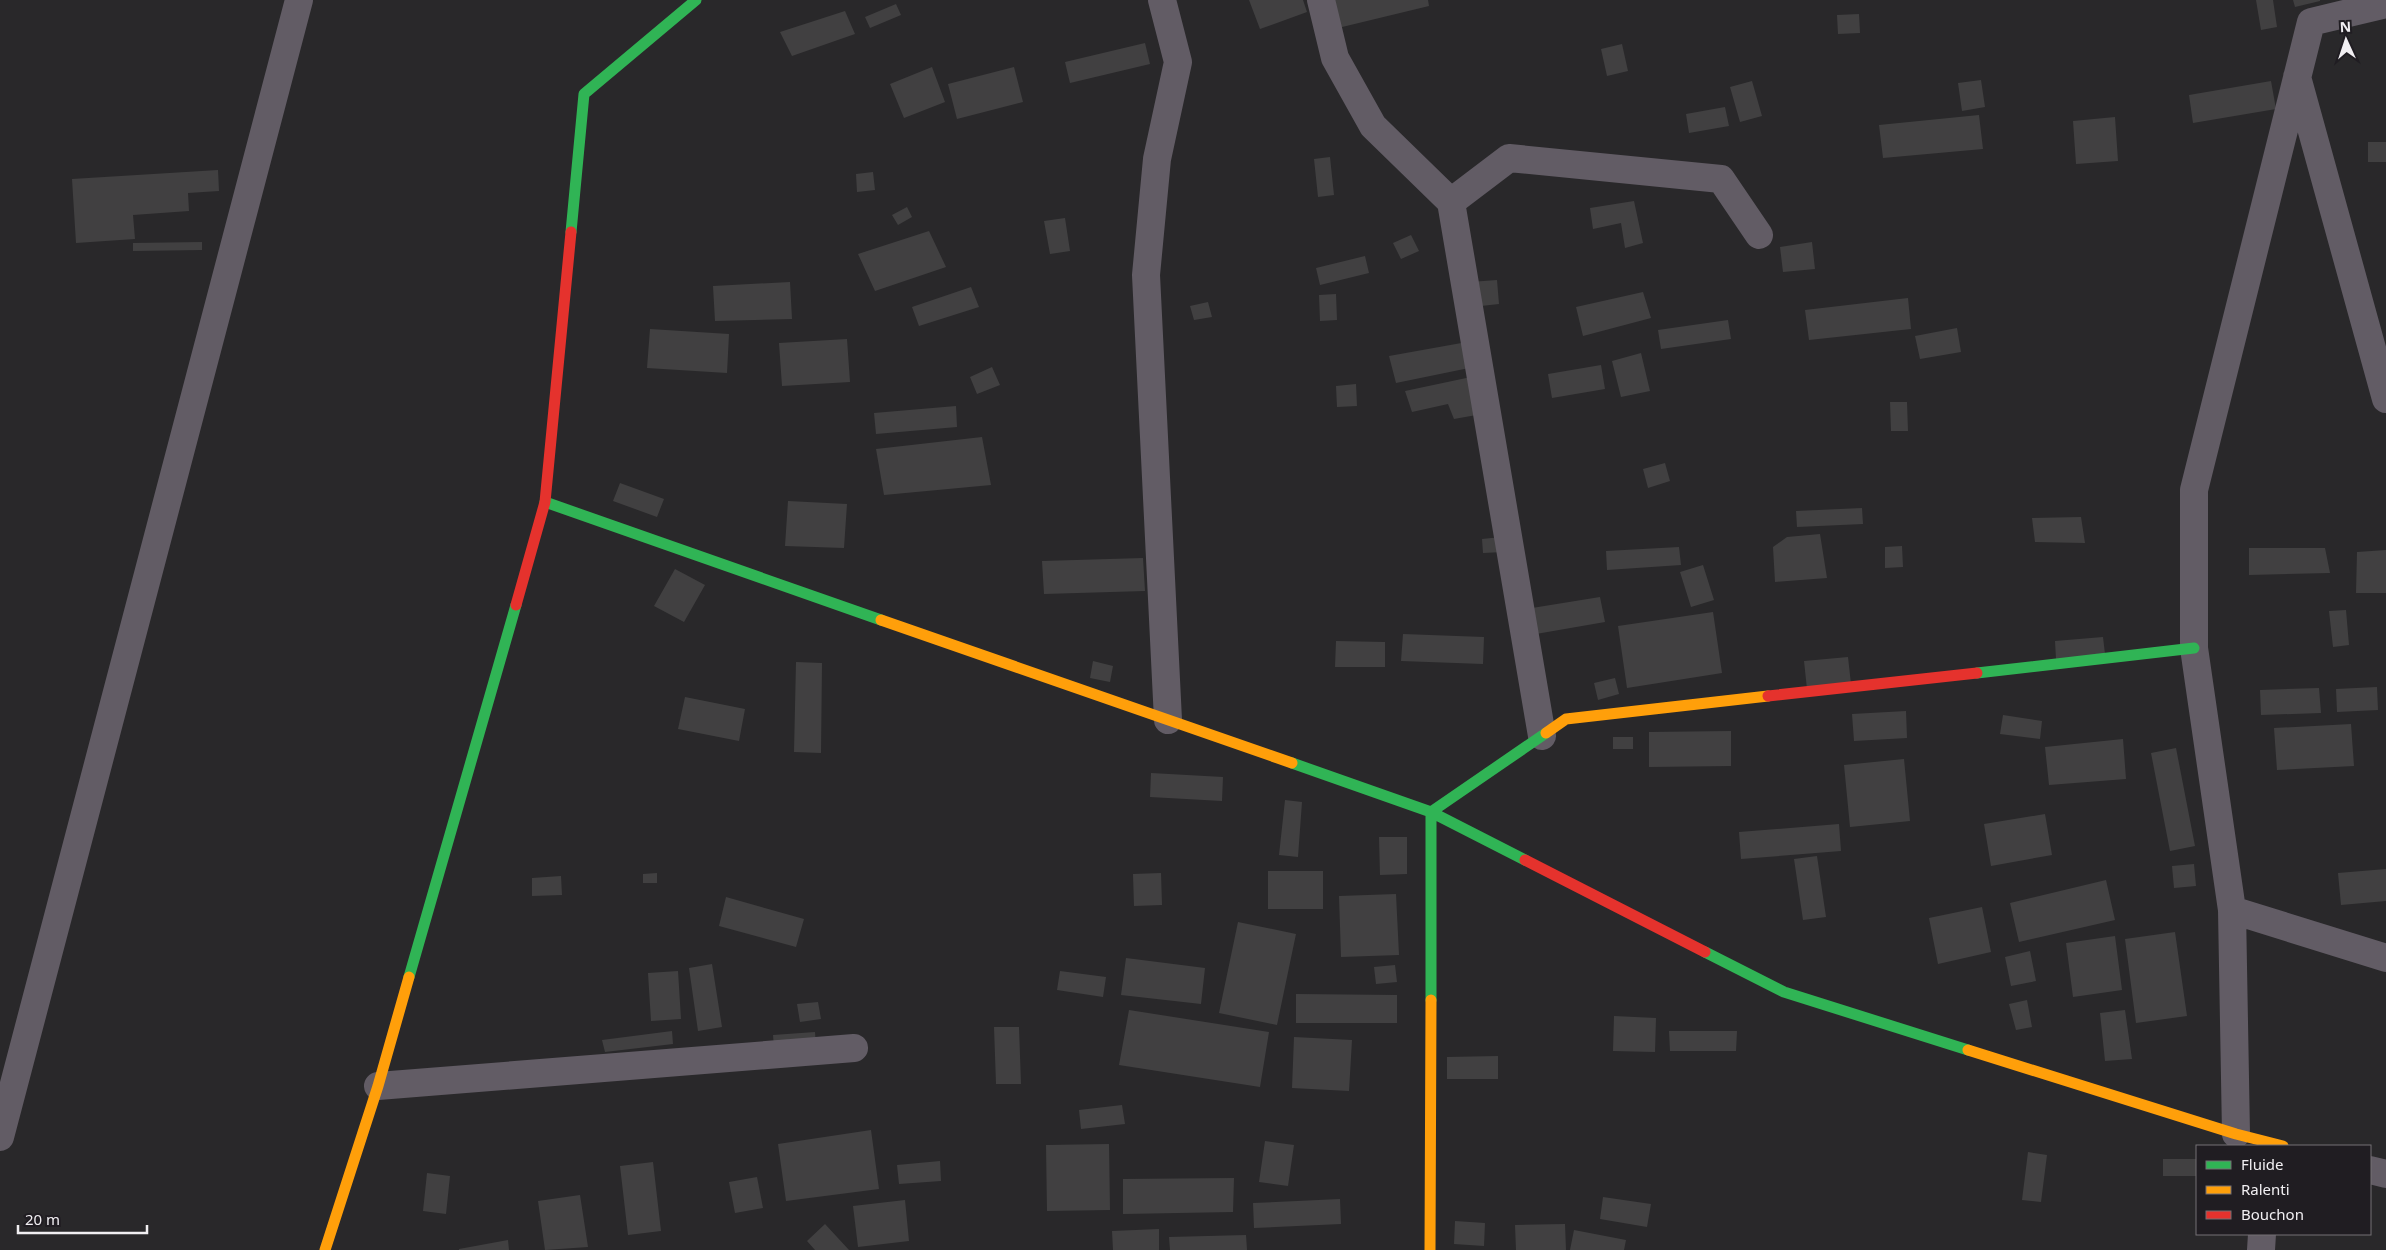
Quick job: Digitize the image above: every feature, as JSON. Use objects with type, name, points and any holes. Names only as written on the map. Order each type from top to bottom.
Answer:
[{"type":"street","points":[[0,1138],[299,0]]},
{"type":"street","points":[[325,1250],[378,1086],[545,502],[584,94],[696,0]]},
{"type":"street","points":[[1162,0],[1178,62],[1157,159],[1146,275],[1168,720]]},
{"type":"street","points":[[1321,0],[1335,58],[1373,126],[1451,202],[1542,736]]},
{"type":"street","points":[[2236,1134],[2232,910],[2194,648],[2194,490],[2296,75],[2311,22],[2386,4]]},
{"type":"street","points":[[2296,75],[2386,399]]},
{"type":"street","points":[[1451,202],[1509,158],[1721,179],[1759,235]]},
{"type":"street","points":[[545,502],[1431,812],[1784,992],[2273,1145]]},
{"type":"street","points":[[1431,812],[1566,719],[2194,648]]},
{"type":"street","points":[[1430,1250],[1431,812]]},
{"type":"street","points":[[2232,910],[2386,958]]},
{"type":"street","points":[[378,1086],[854,1048]]},
{"type":"street","points":[[2371,1170],[2386,1174]]},
{"type":"street","points":[[2261,1250],[2262,1235]]},
{"type":"building","points":[[1249,0],[1303,0],[1307,12],[1260,29]]},
{"type":"building","points":[[1331,0],[1428,0],[1429,6],[1338,28]]},
{"type":"building","points":[[2256,0],[2273,0],[2277,27],[2261,30]]},
{"type":"building","points":[[2293,0],[2320,0],[2320,1],[2295,7]]},
{"type":"building","points":[[896,4],[901,15],[870,28],[865,17]]},
{"type":"building","points":[[845,11],[855,34],[792,56],[780,32]]},
{"type":"building","points":[[1859,14],[1860,33],[1838,34],[1837,15]]},
{"type":"building","points":[[1145,43],[1150,64],[1070,83],[1065,62]]},
{"type":"building","points":[[1622,44],[1628,71],[1607,76],[1601,49]]},
{"type":"building","points":[[932,67],[945,102],[904,118],[890,84]]},
{"type":"building","points":[[1014,67],[1023,102],[957,119],[948,84]]},
{"type":"building","points":[[1981,80],[1985,107],[1962,111],[1958,83]]},
{"type":"building","points":[[1752,81],[1762,116],[1740,122],[1730,87]]},
{"type":"building","points":[[2271,81],[2276,109],[2193,123],[2189,95]]},
{"type":"building","points":[[1725,107],[1729,126],[1689,133],[1686,114]]},
{"type":"building","points":[[1979,115],[1983,149],[1883,158],[1879,125]]},
{"type":"building","points":[[2115,117],[2118,161],[2076,164],[2073,121]]},
{"type":"building","points":[[2368,142],[2386,142],[2386,162],[2368,162]]},
{"type":"building","points":[[1330,157],[1334,195],[1318,197],[1314,159]]},
{"type":"building","points":[[218,170],[219,191],[188,193],[189,211],[133,215],[135,239],[76,243],[72,179]]},
{"type":"building","points":[[873,172],[875,190],[857,192],[856,174]]},
{"type":"building","points":[[1634,201],[1643,243],[1625,248],[1621,223],[1593,229],[1590,208]]},
{"type":"building","points":[[907,207],[912,217],[898,225],[892,215]]},
{"type":"building","points":[[1065,218],[1070,251],[1050,254],[1044,221]]},
{"type":"building","points":[[929,231],[946,267],[875,291],[858,254]]},
{"type":"building","points":[[1411,235],[1419,251],[1401,259],[1393,243]]},
{"type":"building","points":[[202,242],[202,250],[133,251],[133,243]]},
{"type":"building","points":[[1812,242],[1815,269],[1783,272],[1780,247]]},
{"type":"building","points":[[1365,256],[1369,273],[1320,285],[1316,268]]},
{"type":"building","points":[[1497,280],[1499,304],[1472,307],[1470,282]]},
{"type":"building","points":[[790,282],[792,319],[715,321],[713,286]]},
{"type":"building","points":[[971,287],[979,307],[919,326],[912,307]]},
{"type":"building","points":[[1643,292],[1651,318],[1583,336],[1576,307]]},
{"type":"building","points":[[1336,294],[1337,320],[1320,321],[1319,295]]},
{"type":"building","points":[[1908,298],[1911,329],[1809,340],[1805,310]]},
{"type":"building","points":[[1208,302],[1212,317],[1194,320],[1190,306]]},
{"type":"building","points":[[1728,320],[1731,339],[1661,349],[1658,330]]},
{"type":"building","points":[[1957,328],[1961,352],[1920,359],[1915,336]]},
{"type":"building","points":[[650,329],[729,334],[727,373],[647,368]]},
{"type":"building","points":[[847,339],[850,382],[782,386],[779,343]]},
{"type":"building","points":[[1467,342],[1474,367],[1396,383],[1389,356]]},
{"type":"building","points":[[1641,353],[1650,391],[1621,397],[1612,361]]},
{"type":"building","points":[[1601,365],[1605,389],[1552,398],[1548,374]]},
{"type":"building","points":[[992,367],[1000,385],[977,394],[970,377]]},
{"type":"building","points":[[1471,377],[1482,414],[1454,419],[1448,404],[1412,412],[1405,391]]},
{"type":"building","points":[[1356,384],[1357,406],[1337,407],[1336,386]]},
{"type":"building","points":[[1890,402],[1907,402],[1908,431],[1891,431]]},
{"type":"building","points":[[956,406],[957,427],[876,434],[874,413]]},
{"type":"building","points":[[982,437],[991,485],[884,495],[876,449]]},
{"type":"building","points":[[1665,463],[1670,481],[1648,488],[1643,469]]},
{"type":"building","points":[[620,483],[664,499],[657,517],[613,501]]},
{"type":"building","points":[[788,501],[847,504],[844,548],[785,546]]},
{"type":"building","points":[[1862,508],[1863,524],[1797,527],[1796,511]]},
{"type":"building","points":[[2081,517],[2085,543],[2035,542],[2032,518]]},
{"type":"building","points":[[1820,534],[1827,578],[1775,582],[1773,547],[1787,537]]},
{"type":"building","points":[[1501,537],[1503,552],[1483,553],[1482,539]]},
{"type":"building","points":[[1902,546],[1903,567],[1885,568],[1885,547]]},
{"type":"building","points":[[1679,547],[1681,565],[1607,570],[1606,551]]},
{"type":"building","points":[[2249,548],[2325,548],[2330,573],[2249,575]]},
{"type":"building","points":[[2386,550],[2386,593],[2356,593],[2357,552]]},
{"type":"building","points":[[1143,558],[1145,591],[1044,594],[1042,561]]},
{"type":"building","points":[[1703,565],[1714,600],[1691,607],[1680,572]]},
{"type":"building","points":[[675,569],[705,585],[684,622],[654,606]]},
{"type":"building","points":[[1600,597],[1605,622],[1536,634],[1532,608]]},
{"type":"building","points":[[2346,610],[2349,645],[2333,647],[2329,611]]},
{"type":"building","points":[[1713,612],[1722,673],[1627,688],[1618,626]]},
{"type":"building","points":[[1403,634],[1484,637],[1483,664],[1401,661]]},
{"type":"building","points":[[2103,637],[2105,654],[2056,659],[2055,641]]},
{"type":"building","points":[[1336,641],[1385,642],[1385,667],[1335,667]]},
{"type":"building","points":[[1848,657],[1851,684],[1807,689],[1804,661]]},
{"type":"building","points":[[1093,661],[1113,666],[1110,682],[1090,678]]},
{"type":"building","points":[[796,662],[822,663],[821,753],[794,752]]},
{"type":"building","points":[[1615,678],[1619,694],[1598,700],[1594,683]]},
{"type":"building","points":[[2377,687],[2378,710],[2337,712],[2336,689]]},
{"type":"building","points":[[2319,688],[2321,713],[2261,715],[2260,690]]},
{"type":"building","points":[[685,697],[745,709],[739,741],[678,729]]},
{"type":"building","points":[[1906,711],[1907,738],[1854,741],[1852,714]]},
{"type":"building","points":[[2003,715],[2042,721],[2040,739],[2000,734]]},
{"type":"building","points":[[2351,724],[2354,766],[2277,770],[2274,728]]},
{"type":"building","points":[[1731,731],[1731,766],[1649,767],[1649,732]]},
{"type":"building","points":[[1613,737],[1633,737],[1633,749],[1613,749]]},
{"type":"building","points":[[2123,739],[2126,779],[2049,785],[2045,747]]},
{"type":"building","points":[[2176,748],[2195,846],[2170,851],[2151,753]]},
{"type":"building","points":[[1904,759],[1910,821],[1850,827],[1844,765]]},
{"type":"building","points":[[1151,773],[1223,777],[1222,801],[1150,797]]},
{"type":"building","points":[[1285,800],[1302,802],[1298,857],[1279,855]]},
{"type":"building","points":[[2045,814],[2052,855],[1991,866],[1984,824]]},
{"type":"building","points":[[1839,824],[1841,851],[1741,859],[1739,832]]},
{"type":"building","points":[[1379,837],[1407,837],[1407,874],[1380,875]]},
{"type":"building","points":[[1817,856],[1826,917],[1803,920],[1794,859]]},
{"type":"building","points":[[2194,864],[2196,886],[2174,888],[2172,866]]},
{"type":"building","points":[[2386,869],[2386,901],[2341,905],[2338,873]]},
{"type":"building","points":[[1268,871],[1323,871],[1323,909],[1268,909]]},
{"type":"building","points":[[657,873],[657,883],[643,883],[643,874]]},
{"type":"building","points":[[1161,873],[1162,905],[1134,906],[1133,874]]},
{"type":"building","points":[[561,876],[562,895],[532,896],[532,878]]},
{"type":"building","points":[[2106,880],[2115,920],[2019,942],[2010,903]]},
{"type":"building","points":[[1396,894],[1399,955],[1341,957],[1339,896]]},
{"type":"building","points":[[726,897],[804,919],[796,947],[719,926]]},
{"type":"building","points":[[1982,907],[1991,952],[1938,964],[1929,918]]},
{"type":"building","points":[[1238,922],[1296,934],[1277,1025],[1219,1013]]},
{"type":"building","points":[[2175,932],[2187,1016],[2136,1023],[2125,939]]},
{"type":"building","points":[[2115,936],[2122,990],[2073,997],[2066,943]]},
{"type":"building","points":[[2030,951],[2036,981],[2011,986],[2005,957]]},
{"type":"building","points":[[1126,958],[1205,968],[1201,1004],[1121,995]]},
{"type":"building","points":[[712,964],[722,1027],[698,1031],[689,968]]},
{"type":"building","points":[[1395,965],[1397,982],[1376,984],[1374,967]]},
{"type":"building","points":[[678,971],[681,1019],[651,1021],[648,973]]},
{"type":"building","points":[[1060,971],[1106,977],[1103,997],[1057,990]]},
{"type":"building","points":[[1296,994],[1397,995],[1397,1023],[1296,1023]]},
{"type":"building","points":[[2027,1000],[2032,1027],[2016,1030],[2009,1004]]},
{"type":"building","points":[[818,1002],[821,1019],[800,1022],[797,1004]]},
{"type":"building","points":[[1129,1010],[1269,1032],[1260,1087],[1119,1065]]},
{"type":"building","points":[[2125,1010],[2132,1059],[2105,1061],[2100,1013]]},
{"type":"building","points":[[1614,1016],[1656,1018],[1655,1052],[1613,1051]]},
{"type":"building","points":[[994,1027],[1019,1027],[1021,1084],[996,1084]]},
{"type":"building","points":[[672,1031],[673,1044],[605,1052],[602,1040]]},
{"type":"building","points":[[1669,1031],[1737,1031],[1736,1051],[1670,1051]]},
{"type":"building","points":[[815,1032],[816,1045],[774,1048],[773,1035]]},
{"type":"building","points":[[1294,1037],[1352,1040],[1349,1091],[1292,1088]]},
{"type":"building","points":[[1498,1056],[1498,1079],[1447,1079],[1447,1057]]},
{"type":"building","points":[[1122,1105],[1125,1124],[1081,1129],[1079,1110]]},
{"type":"building","points":[[871,1130],[879,1189],[786,1201],[778,1144]]},
{"type":"building","points":[[1265,1141],[1294,1145],[1288,1186],[1259,1182]]},
{"type":"building","points":[[1109,1144],[1110,1210],[1047,1211],[1046,1145]]},
{"type":"building","points":[[2028,1152],[2047,1155],[2041,1202],[2022,1200]]},
{"type":"building","points":[[2163,1159],[2196,1159],[2196,1176],[2163,1176]]},
{"type":"building","points":[[940,1161],[941,1181],[899,1184],[897,1165]]},
{"type":"building","points":[[653,1162],[661,1231],[628,1235],[620,1166]]},
{"type":"building","points":[[427,1173],[450,1176],[446,1214],[423,1211]]},
{"type":"building","points":[[757,1177],[763,1208],[735,1213],[729,1182]]},
{"type":"building","points":[[1234,1178],[1233,1212],[1123,1214],[1123,1179]]},
{"type":"building","points":[[580,1195],[588,1247],[545,1250],[538,1201]]},
{"type":"building","points":[[1603,1197],[1651,1204],[1647,1227],[1600,1219]]},
{"type":"building","points":[[1340,1199],[1341,1224],[1254,1228],[1253,1203]]},
{"type":"building","points":[[905,1200],[909,1241],[858,1247],[853,1206]]},
{"type":"building","points":[[1455,1221],[1485,1223],[1484,1246],[1454,1244]]},
{"type":"building","points":[[825,1224],[849,1250],[815,1250],[807,1241]]},
{"type":"building","points":[[1565,1224],[1566,1250],[1516,1250],[1515,1225]]},
{"type":"building","points":[[1159,1229],[1159,1250],[1113,1250],[1112,1231]]},
{"type":"building","points":[[1574,1230],[1626,1240],[1624,1250],[1570,1250]]},
{"type":"building","points":[[1246,1235],[1247,1250],[1170,1250],[1169,1237]]},
{"type":"building","points":[[508,1240],[509,1250],[459,1250],[459,1249]]},
{"type":"traffic: fast","points":[[571,232],[584,94],[696,0]]},
{"type":"traffic: fast","points":[[545,502],[881,620]]},
{"type":"traffic: fast","points":[[409,977],[516,605]]},
{"type":"traffic: fast","points":[[1977,673],[2194,648]]},
{"type":"traffic: fast","points":[[1431,1000],[1431,812],[1546,733]]},
{"type":"traffic: fast","points":[[1292,763],[1431,812],[1525,860]]},
{"type":"traffic: fast","points":[[1705,952],[1784,992],[1968,1050]]},
{"type":"traffic: slow","points":[[881,620],[1292,763]]},
{"type":"traffic: slow","points":[[1546,733],[1566,719],[1768,696]]},
{"type":"traffic: slow","points":[[325,1250],[378,1086],[409,977]]},
{"type":"traffic: slow","points":[[1430,1250],[1431,1000]]},
{"type":"traffic: slow","points":[[1968,1050],[2236,1134],[2279,1145]]},
{"type":"traffic: jam","points":[[516,605],[545,502],[571,232]]},
{"type":"traffic: jam","points":[[1768,696],[1977,673]]},
{"type":"traffic: jam","points":[[1525,860],[1705,952]]}]
